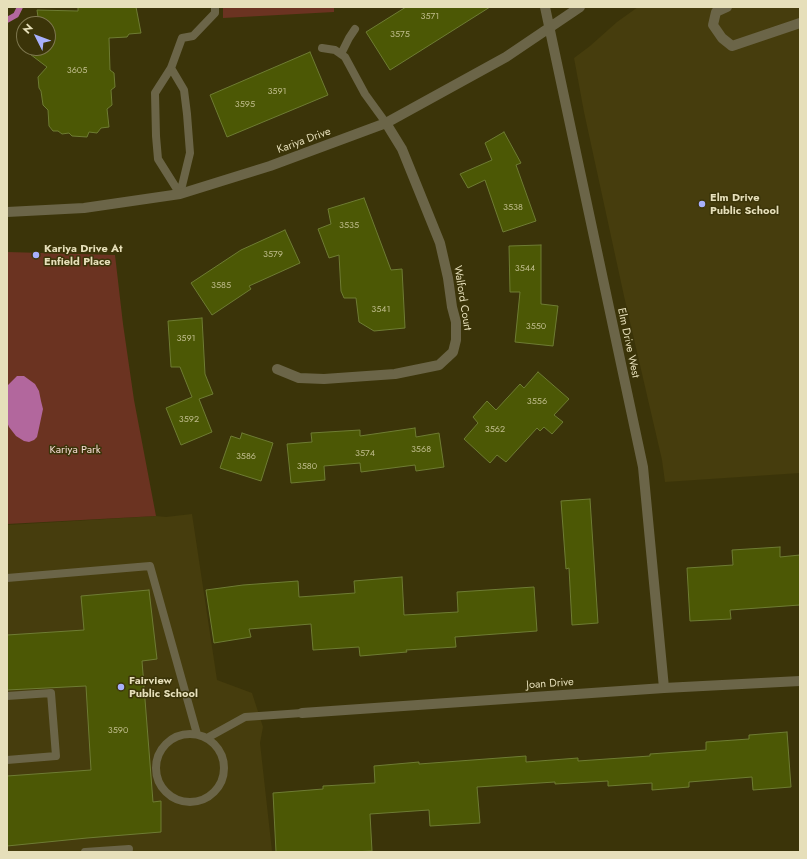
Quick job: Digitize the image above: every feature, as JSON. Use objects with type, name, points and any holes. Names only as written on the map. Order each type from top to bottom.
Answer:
[{"type":"street","name":"Elm Drive West","points":[[545,7],[548,28],[643,467],[664,688]]},
{"type":"street","name":"Kariya Drive","points":[[7,212],[84,208],[180,194],[270,166],[386,123],[506,56],[580,7]]},
{"type":"street","points":[[727,7],[716,12],[713,25],[722,38],[732,46],[800,22]]},
{"type":"street","name":"Walford Court","points":[[277,369],[305,379],[395,374],[439,365],[453,352],[456,340],[456,322],[440,244],[402,149],[386,123]]},
{"type":"street","name":"Joan Drive","points":[[302,713],[664,688],[800,681]]},
{"type":"lane","points":[[180,194],[158,159],[155,93],[171,68],[182,38],[194,36],[215,13],[216,7]]},
{"type":"lane","points":[[341,54],[355,29]]},
{"type":"lane","points":[[322,48],[335,50],[344,57],[365,94],[386,123]]},
{"type":"lane","points":[[171,68],[184,90],[189,137],[190,153],[180,194]]},
{"type":"lane","points":[[7,578],[150,566],[197,734]]},
{"type":"lane","points":[[7,696],[52,693],[56,756],[7,760]]},
{"type":"lane","points":[[207,738],[245,716],[302,713]]},
{"type":"lane","points":[[188,733],[197,734],[207,738],[220,750],[223,759],[224,772],[220,784],[215,792],[200,801],[189,803],[177,800],[167,794],[160,786],[156,775],[156,763],[159,752],[166,742],[176,736],[188,733]]},
{"type":"lane","points":[[85,852],[129,849]]},
{"type":"shaded area","name":"Elm Drive Public School","points":[[638,7],[800,7],[800,473],[665,482],[662,460],[624,296],[584,112],[574,58],[617,22]]},
{"type":"shaded area","points":[[17,376],[24,376],[35,384],[39,391],[43,409],[37,437],[29,442],[16,436],[7,422],[7,386]]},
{"type":"shaded area","name":"Fairview Public School","points":[[192,514],[217,680],[252,693],[263,727],[260,743],[272,851],[7,852],[7,525],[156,516],[166,517]]},
{"type":"green space","points":[[223,7],[334,7],[334,12],[223,18]]},
{"type":"green space","name":"Kariya Park","points":[[7,252],[115,255],[134,400],[156,516],[7,524]]},
{"type":"building","points":[[78,7],[136,7],[141,33],[129,34],[127,37],[109,38],[110,70],[114,73],[115,87],[111,90],[112,105],[107,109],[109,127],[101,128],[97,133],[89,132],[87,137],[72,136],[69,133],[62,134],[58,131],[53,131],[49,126],[48,110],[43,105],[38,77],[47,67],[33,56],[56,56],[56,16],[38,16],[37,10],[78,11]]},
{"type":"building","points":[[406,7],[490,7],[390,70],[366,32]]},
{"type":"building","points":[[310,52],[328,95],[227,137],[210,95]]},
{"type":"building","points":[[504,132],[521,163],[516,165],[536,221],[503,232],[485,180],[468,188],[460,174],[492,160],[485,143]]},
{"type":"building","points":[[364,198],[391,270],[402,269],[405,328],[374,331],[359,322],[356,298],[344,298],[341,291],[339,255],[329,258],[318,229],[331,224],[328,209]]},
{"type":"building","points":[[285,230],[300,263],[249,286],[251,289],[212,315],[191,283],[241,250]]},
{"type":"building","points":[[541,245],[541,304],[558,306],[553,346],[515,342],[520,292],[510,292],[509,246]]},
{"type":"building","points":[[202,318],[205,374],[213,394],[199,399],[212,432],[181,445],[166,408],[192,397],[180,367],[171,367],[168,321]]},
{"type":"building","points":[[538,372],[569,399],[554,415],[563,422],[552,434],[544,427],[540,431],[537,428],[506,462],[497,455],[490,463],[464,439],[478,423],[473,417],[487,401],[496,410],[520,384],[524,388]]},
{"type":"building","points":[[415,428],[416,437],[439,433],[444,467],[416,471],[415,465],[361,472],[360,463],[324,466],[325,480],[291,483],[287,444],[312,442],[311,433],[360,430],[360,436]]},
{"type":"building","points":[[242,433],[273,443],[261,481],[220,468],[231,436],[240,439]]},
{"type":"building","points":[[590,499],[598,623],[572,625],[569,568],[566,569],[561,501]]},
{"type":"building","points":[[780,547],[780,557],[800,555],[800,605],[730,610],[731,619],[690,621],[687,568],[733,565],[732,550]]},
{"type":"building","points":[[402,577],[404,615],[458,612],[457,592],[534,587],[537,631],[455,637],[456,647],[406,650],[407,652],[360,656],[359,647],[313,650],[311,624],[249,629],[251,637],[214,643],[206,590],[243,585],[298,581],[299,597],[355,593],[354,581]]},
{"type":"building","name":"Fairview Public School","points":[[149,590],[157,659],[142,661],[153,802],[161,801],[161,832],[7,846],[7,776],[91,770],[86,686],[7,690],[7,635],[84,630],[81,596]]},
{"type":"building","points":[[787,732],[791,787],[753,790],[752,777],[689,782],[689,787],[652,790],[652,783],[608,786],[608,781],[555,784],[555,782],[477,787],[480,823],[430,826],[429,810],[370,814],[372,851],[276,852],[273,793],[323,789],[323,786],[375,783],[374,766],[526,756],[526,762],[578,758],[578,761],[650,756],[650,754],[706,750],[706,742],[749,739],[749,735]]},
{"type":"waterway","points":[[7,20],[16,15],[20,7]]},
{"type":"place","name":"Elm Drive Public School","points":[[702,204]]},
{"type":"place","name":"Kariya Drive At Enfield Place","points":[[36,255]]},
{"type":"place","name":"Fairview Public School","points":[[121,687]]}]
